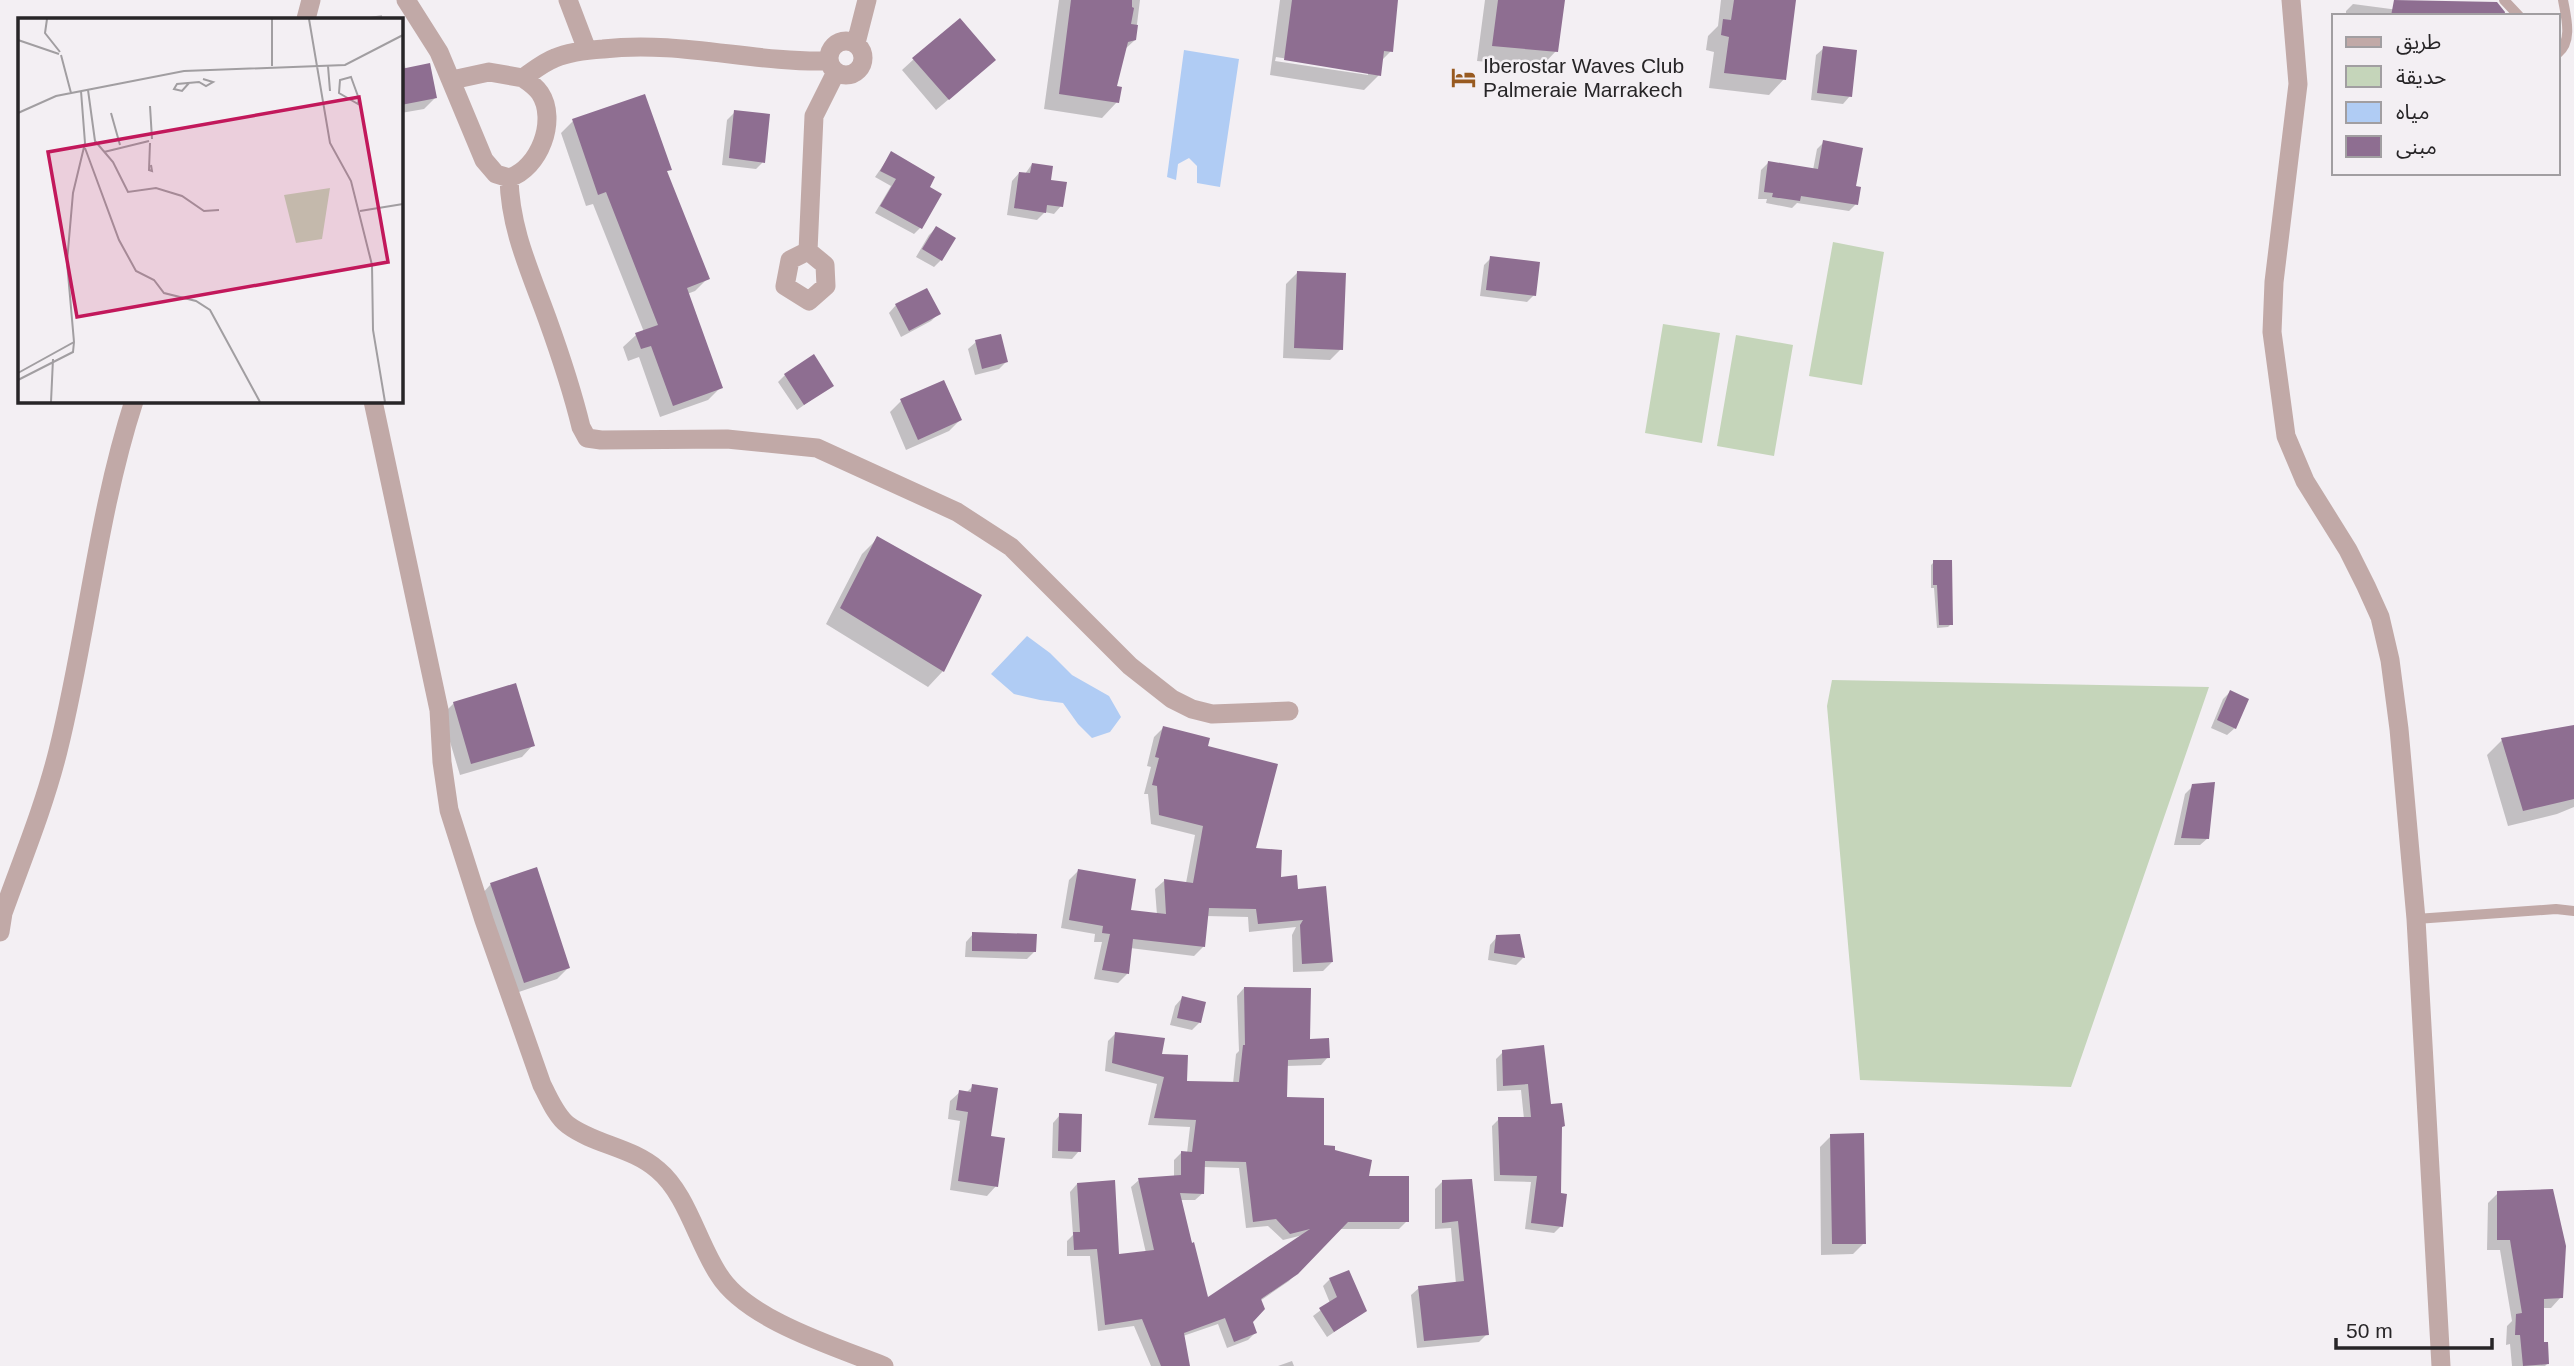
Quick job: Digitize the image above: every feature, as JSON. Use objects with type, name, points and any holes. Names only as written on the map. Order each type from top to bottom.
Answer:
[{"type":"street","points":[[306,18],[311,0]]},
{"type":"street","points":[[406,0],[439,52],[484,160],[496,174],[509,178],[528,169],[542,146],[547,124],[546,104],[540,91],[523,78],[489,72],[452,80]]},
{"type":"street","points":[[568,0],[587,50]]},
{"type":"street","points":[[856,43],[867,0]]},
{"type":"street","points":[[2291,0],[2298,84],[2274,282],[2272,332],[2286,436],[2305,481],[2348,550],[2380,617],[2390,660],[2416,919],[2441,1366]]},
{"type":"street","points":[[523,78],[555,58],[587,50],[632,46],[711,50],[832,66],[849,75],[860,68],[863,54],[856,43],[849,40],[831,47],[832,66],[814,116],[808,251]]},
{"type":"street","points":[[509,178],[510,206],[515,231],[560,352],[581,427],[587,438],[727,439],[817,448],[957,512],[1010,547],[1130,666],[1172,699],[1192,709],[1212,714],[1289,711]]},
{"type":"street","points":[[0,932],[3,914],[43,806],[58,750],[111,483],[134,402]]},
{"type":"street","points":[[373,402],[439,710],[442,762],[449,810],[484,920],[542,1085],[551,1102],[566,1124],[647,1161],[668,1178],[719,1276],[732,1292],[796,1331],[884,1366]]},
{"type":"lane","points":[[2504,0],[2517,14]]},
{"type":"lane","points":[[2560,51],[2567,31],[2563,0]]},
{"type":"lane","points":[[2416,919],[2556,909],[2574,911]]},
{"type":"green space","points":[[1833,242],[1884,252],[1862,385],[1809,376]]},
{"type":"green space","points":[[1663,324],[1720,333],[1702,443],[1645,433]]},
{"type":"green space","points":[[1736,335],[1793,345],[1774,456],[1717,446]]},
{"type":"green space","points":[[1832,680],[2209,687],[2071,1087],[1860,1080],[1827,706]]},
{"type":"water","points":[[1184,50],[1239,59],[1220,187],[1197,183],[1197,166],[1189,158],[1178,164],[1176,180],[1167,177]]},
{"type":"water","points":[[1027,636],[1050,653],[1072,675],[1109,696],[1121,717],[1110,732],[1092,738],[1063,703],[1014,694],[991,674]]},
{"type":"building","points":[[1071,0],[1132,0],[1134,8],[1131,24],[1138,25],[1136,40],[1128,42],[1117,86],[1122,87],[1119,103],[1059,94]]},
{"type":"building","points":[[1292,0],[1398,0],[1393,52],[1384,51],[1381,76],[1284,60]]},
{"type":"building","points":[[1498,0],[1565,0],[1558,52],[1492,46]]},
{"type":"building","points":[[1734,0],[1796,0],[1786,80],[1724,73],[1729,37],[1721,35],[1723,19],[1731,20]]},
{"type":"building","points":[[2394,0],[2497,2],[2505,12],[2504,14],[2391,14]]},
{"type":"building","points":[[960,18],[996,60],[949,100],[912,58]]},
{"type":"building","points":[[1823,46],[1857,50],[1852,97],[1817,93]]},
{"type":"building","points":[[430,63],[437,98],[402,105],[402,69]]},
{"type":"building","points":[[645,94],[672,170],[667,171],[710,279],[687,288],[723,388],[673,406],[651,346],[641,349],[635,333],[658,325],[606,192],[598,195],[572,119]]},
{"type":"building","points":[[734,110],[770,114],[765,163],[729,158]]},
{"type":"building","points":[[1823,140],[1863,148],[1856,186],[1861,187],[1858,205],[1801,196],[1800,201],[1772,197],[1773,193],[1764,192],[1768,161],[1818,169]]},
{"type":"building","points":[[891,151],[935,177],[930,187],[942,194],[922,229],[880,206],[896,179],[880,171]]},
{"type":"building","points":[[1032,163],[1053,166],[1051,180],[1067,182],[1063,207],[1047,205],[1046,213],[1014,208],[1019,172],[1030,173]]},
{"type":"building","points":[[936,226],[956,238],[942,261],[922,249]]},
{"type":"building","points":[[1490,256],[1540,262],[1536,296],[1486,290]]},
{"type":"building","points":[[1297,271],[1346,273],[1343,350],[1294,348]]},
{"type":"building","points":[[927,288],[941,314],[909,331],[895,304]]},
{"type":"building","points":[[1001,334],[1008,362],[982,369],[975,340]]},
{"type":"building","points":[[814,354],[834,386],[804,405],[784,374]]},
{"type":"building","points":[[944,380],[962,420],[918,440],[900,399]]},
{"type":"building","points":[[877,536],[982,595],[944,672],[840,608]]},
{"type":"building","points":[[1933,560],[1952,560],[1953,625],[1939,625],[1937,585],[1933,585]]},
{"type":"building","points":[[516,683],[535,746],[471,764],[453,702]]},
{"type":"building","points":[[2230,690],[2249,699],[2236,729],[2217,720]]},
{"type":"building","points":[[2574,725],[2574,799],[2523,811],[2501,738]]},
{"type":"building","points":[[1163,726],[1210,738],[1208,746],[1278,764],[1256,848],[1282,850],[1281,877],[1297,875],[1298,889],[1326,886],[1333,962],[1302,964],[1300,925],[1303,920],[1258,924],[1256,909],[1209,908],[1205,947],[1133,939],[1129,974],[1102,970],[1110,934],[1102,933],[1103,926],[1069,920],[1078,869],[1136,879],[1131,910],[1166,914],[1164,879],[1193,883],[1203,826],[1159,815],[1157,786],[1152,785],[1159,758],[1155,757]]},
{"type":"building","points":[[2215,782],[2209,839],[2181,838],[2192,784]]},
{"type":"building","points":[[537,867],[570,968],[524,983],[490,883]]},
{"type":"building","points":[[972,932],[1037,934],[1036,952],[972,951]]},
{"type":"building","points":[[1520,934],[1525,958],[1494,953],[1496,935]]},
{"type":"building","points":[[1244,987],[1311,988],[1310,1039],[1329,1038],[1330,1058],[1288,1060],[1287,1097],[1324,1098],[1324,1145],[1335,1146],[1335,1150],[1372,1160],[1369,1176],[1409,1176],[1409,1222],[1348,1222],[1298,1274],[1261,1299],[1265,1309],[1253,1322],[1257,1333],[1234,1342],[1225,1318],[1184,1333],[1190,1366],[1161,1366],[1142,1319],[1105,1325],[1097,1249],[1074,1250],[1073,1232],[1080,1232],[1077,1183],[1115,1180],[1119,1254],[1154,1250],[1138,1178],[1181,1175],[1181,1151],[1192,1152],[1196,1120],[1154,1118],[1164,1077],[1112,1063],[1115,1032],[1165,1038],[1162,1054],[1188,1055],[1187,1081],[1239,1082],[1245,1045]],"holes":[[[1205,1161],[1246,1162],[1253,1222],[1276,1219],[1290,1234],[1310,1229],[1208,1297],[1180,1193],[1204,1194]]]},
{"type":"building","points":[[1182,996],[1206,1002],[1201,1023],[1177,1018]]},
{"type":"building","points":[[1544,1045],[1551,1104],[1562,1103],[1565,1126],[1562,1127],[1561,1193],[1567,1194],[1563,1227],[1531,1223],[1537,1176],[1500,1175],[1498,1117],[1531,1117],[1528,1084],[1503,1086],[1502,1050]]},
{"type":"building","points":[[972,1084],[998,1088],[991,1136],[1005,1138],[998,1187],[958,1181],[968,1112],[956,1110],[959,1090],[971,1092]]},
{"type":"building","points":[[1059,1113],[1082,1114],[1081,1152],[1058,1151]]},
{"type":"building","points":[[1864,1133],[1866,1244],[1832,1244],[1830,1134]]},
{"type":"building","points":[[1472,1179],[1489,1335],[1424,1341],[1418,1286],[1464,1281],[1458,1221],[1442,1223],[1442,1180]]},
{"type":"building","points":[[2553,1189],[2566,1246],[2563,1298],[2544,1299],[2544,1342],[2548,1342],[2549,1364],[2523,1366],[2520,1335],[2515,1335],[2516,1314],[2522,1313],[2510,1240],[2497,1240],[2497,1191]]},
{"type":"building","points":[[1349,1270],[1367,1311],[1334,1332],[1319,1308],[1337,1297],[1329,1278]]},
{"type":"place","name":"Iberostar Waves Club Palmeraie Marrakech","points":[[1463,78]]}]
